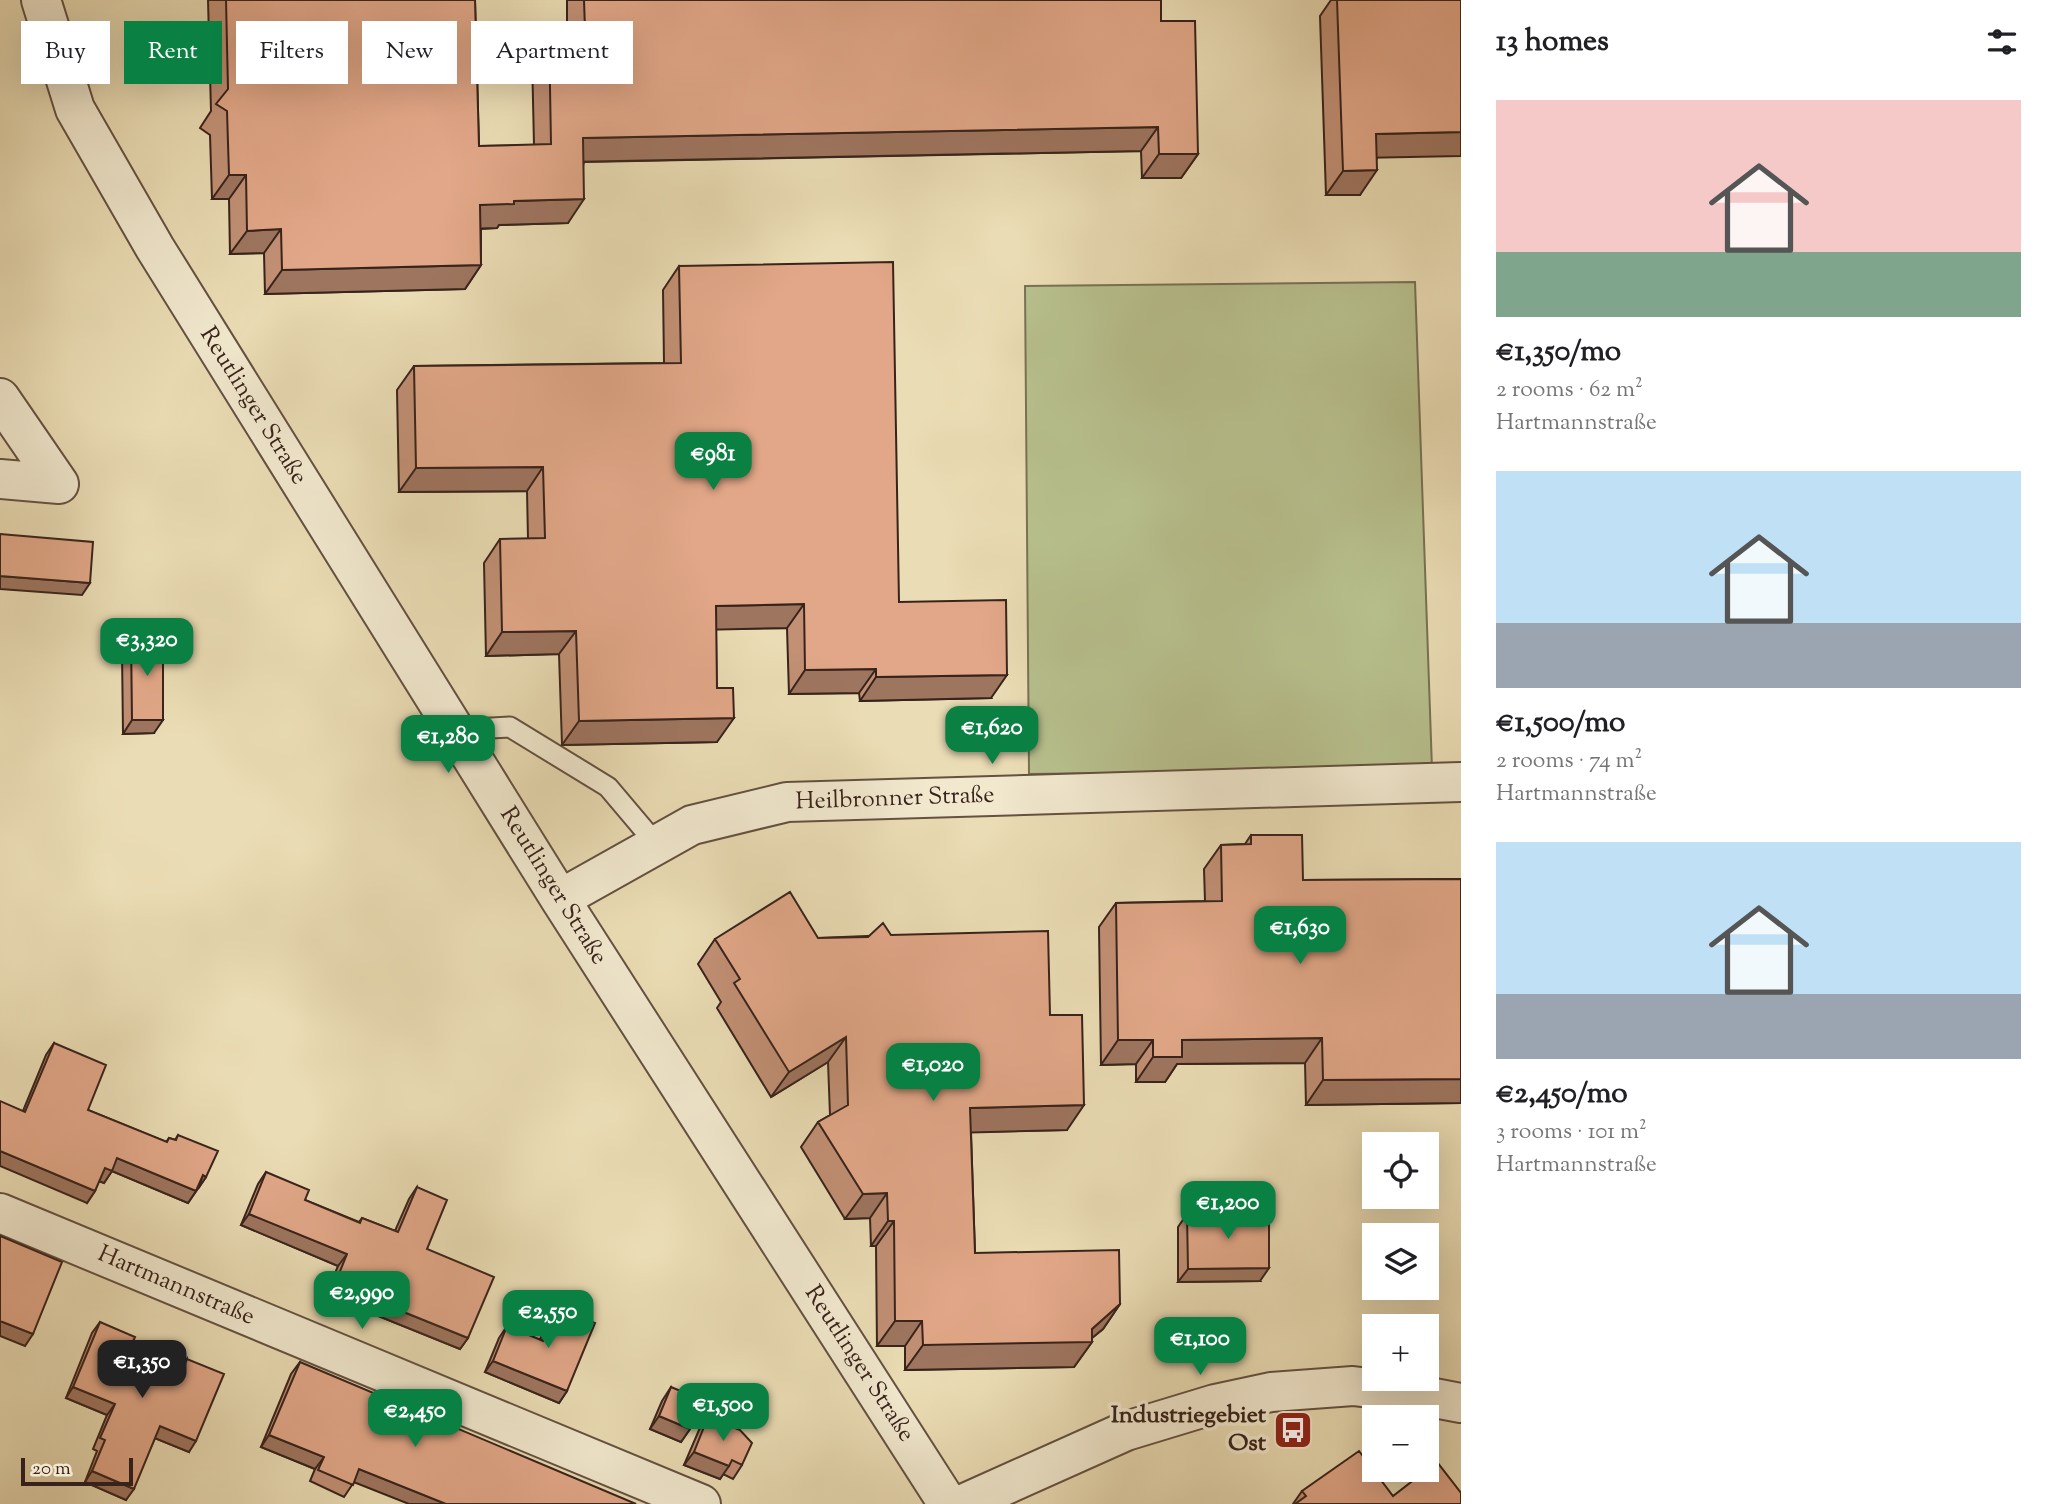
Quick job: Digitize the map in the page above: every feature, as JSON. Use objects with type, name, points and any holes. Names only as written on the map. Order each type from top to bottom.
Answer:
[{"type":"street","name":"Reutlinger Straße","points":[[41,0],[75,109],[155,248],[560,899],[948,1504]]},
{"type":"street","points":[[0,398],[59,484],[0,479]]},
{"type":"street","name":"Heilbronner Straße","points":[[560,899],[692,825],[787,802],[1461,782]]},
{"type":"street","name":"Hartmannstraße","points":[[0,1213],[701,1504]]},
{"type":"street","points":[[963,1504],[1126,1431],[1271,1392],[1353,1386],[1461,1403]]},
{"type":"lane","points":[[455,730],[510,727],[608,787],[657,845]]},
{"type":"green space","points":[[1415,282],[1432,769],[1029,774],[1025,286]]},
{"type":"building","points":[[226,0],[475,0],[476,21],[471,21],[471,84],[477,84],[479,146],[551,144],[550,84],[633,84],[633,21],[585,21],[584,0],[1161,0],[1161,21],[1195,21],[1198,154],[1159,154],[1158,127],[583,138],[584,199],[480,205],[481,265],[282,270],[281,229],[247,231],[246,175],[229,175],[227,111],[216,104],[228,89]]},
{"type":"building","points":[[1337,0],[1461,0],[1461,132],[1376,134],[1377,170],[1343,171]]},
{"type":"building","points":[[893,262],[899,602],[1006,600],[1007,675],[876,677],[876,669],[805,670],[804,604],[716,606],[717,688],[733,688],[734,718],[579,721],[576,631],[502,632],[500,539],[545,538],[543,467],[416,468],[414,366],[681,363],[679,266]]},
{"type":"building","points":[[0,534],[93,542],[90,583],[0,576]]},
{"type":"building","points":[[131,637],[163,637],[163,720],[132,720]]},
{"type":"building","points":[[1251,835],[1302,835],[1303,880],[1461,879],[1461,1079],[1323,1080],[1322,1038],[1182,1040],[1182,1057],[1153,1057],[1153,1040],[1118,1040],[1116,903],[1222,901],[1221,845],[1251,844]]},
{"type":"building","points":[[790,892],[818,938],[868,937],[883,923],[891,935],[1048,931],[1050,1015],[1082,1015],[1084,1105],[970,1108],[975,1253],[1119,1250],[1120,1304],[1092,1329],[1092,1342],[923,1345],[922,1321],[895,1321],[894,1221],[888,1221],[887,1193],[863,1194],[818,1122],[848,1105],[846,1037],[789,1072],[734,983],[740,979],[715,939]]},
{"type":"building","points":[[54,1043],[106,1065],[88,1110],[167,1142],[169,1138],[176,1140],[178,1135],[218,1151],[196,1191],[117,1158],[112,1171],[105,1168],[95,1191],[0,1151],[0,1101],[25,1112]]},
{"type":"building","points":[[266,1172],[309,1190],[305,1200],[360,1223],[362,1218],[398,1232],[417,1187],[447,1200],[427,1249],[494,1277],[468,1338],[379,1302],[370,1299],[367,1305],[332,1291],[347,1254],[249,1214]]},
{"type":"building","points":[[1269,1213],[1269,1268],[1188,1269],[1187,1214]]},
{"type":"building","points":[[0,1236],[62,1262],[33,1334],[0,1321]]},
{"type":"building","points":[[557,1308],[595,1323],[567,1391],[493,1361],[507,1326],[543,1341]]},
{"type":"building","points":[[100,1322],[135,1337],[131,1346],[183,1369],[187,1359],[224,1374],[196,1441],[160,1426],[134,1489],[92,1471],[105,1440],[100,1438],[115,1404],[73,1387]]},
{"type":"building","points":[[300,1362],[636,1504],[446,1504],[359,1469],[353,1485],[318,1470],[324,1457],[269,1435]]},
{"type":"building","points":[[671,1387],[702,1400],[690,1429],[659,1416]]},
{"type":"building","points":[[708,1417],[740,1430],[752,1443],[742,1465],[732,1460],[729,1466],[694,1452]]},
{"type":"building","points":[[1359,1451],[1362,1455],[1362,1482],[1382,1482],[1393,1496],[1411,1482],[1439,1482],[1439,1465],[1461,1493],[1461,1504],[1295,1504],[1306,1496],[1302,1491]]},
{"type":"place","name":"Industriegebiet Ost","points":[[1293,1430]]}]
